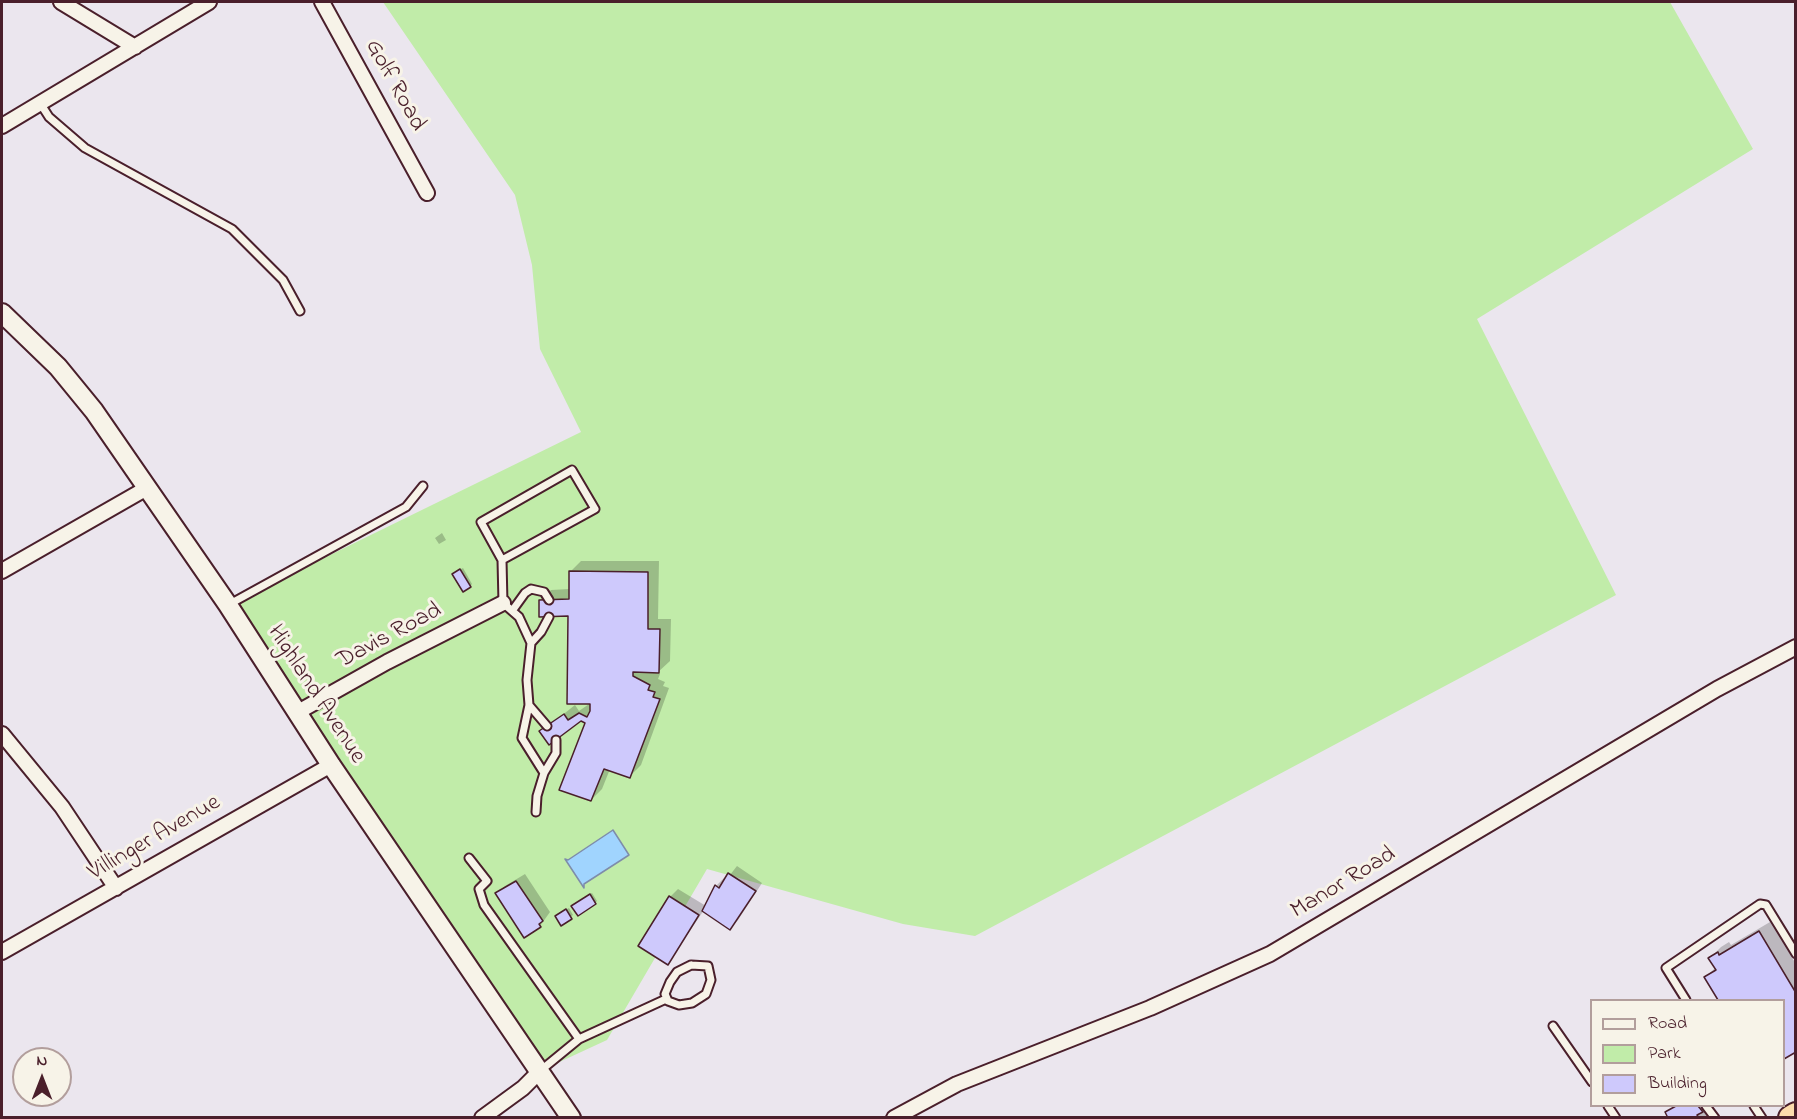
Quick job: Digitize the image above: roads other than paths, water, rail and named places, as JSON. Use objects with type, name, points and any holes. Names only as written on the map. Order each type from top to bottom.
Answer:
[{"type":"highway","points":[[1791,1118],[1796,1114]]},
{"type":"street","points":[[61,2],[135,47]]},
{"type":"street","points":[[2,126],[209,2]]},
{"type":"street","name":"Golf Road","points":[[322,2],[427,193]]},
{"type":"street","name":"Highland Avenue","points":[[2,313],[58,367],[94,411],[228,604],[331,765],[571,1118]]},
{"type":"street","points":[[2,571],[147,488]]},
{"type":"street","name":"Davis Road","points":[[298,712],[387,662],[508,607]]},
{"type":"street","name":"Manor Road","points":[[894,1118],[957,1084],[1150,1008],[1270,954],[1717,689],[1796,647]]},
{"type":"street","points":[[2,734],[62,807],[116,888]]},
{"type":"street","name":"Villinger Avenue","points":[[2,952],[331,765]]},
{"type":"street","points":[[482,1118],[523,1088],[540,1071]]},
{"type":"lane","points":[[40,103],[49,117],[85,148],[232,229],[283,280],[300,310]]},
{"type":"lane","points":[[502,560],[595,509],[572,470],[482,522],[502,560],[508,607],[519,617],[531,643],[527,680],[529,705],[523,740],[544,773]]},
{"type":"lane","points":[[228,604],[406,507],[423,486]]},
{"type":"lane","points":[[508,607],[531,589],[542,591],[549,600]]},
{"type":"lane","points":[[531,643],[542,632],[549,617]]},
{"type":"lane","points":[[529,705],[547,726]]},
{"type":"lane","points":[[536,812],[537,796],[544,773],[556,753],[556,740]]},
{"type":"lane","points":[[469,858],[487,881],[479,889],[484,905],[579,1039]]},
{"type":"lane","points":[[1685,999],[1666,968],[1760,904],[1766,905],[1796,954]]},
{"type":"lane","points":[[540,1071],[579,1039],[666,999],[681,1005],[696,1002],[704,997],[710,983],[707,966],[694,964],[677,972],[667,987],[666,999]]},
{"type":"lane","points":[[1553,1026],[1590,1079]]},
{"type":"water","points":[[613,830],[629,855],[584,884],[584,888],[565,859],[568,860]]}]
